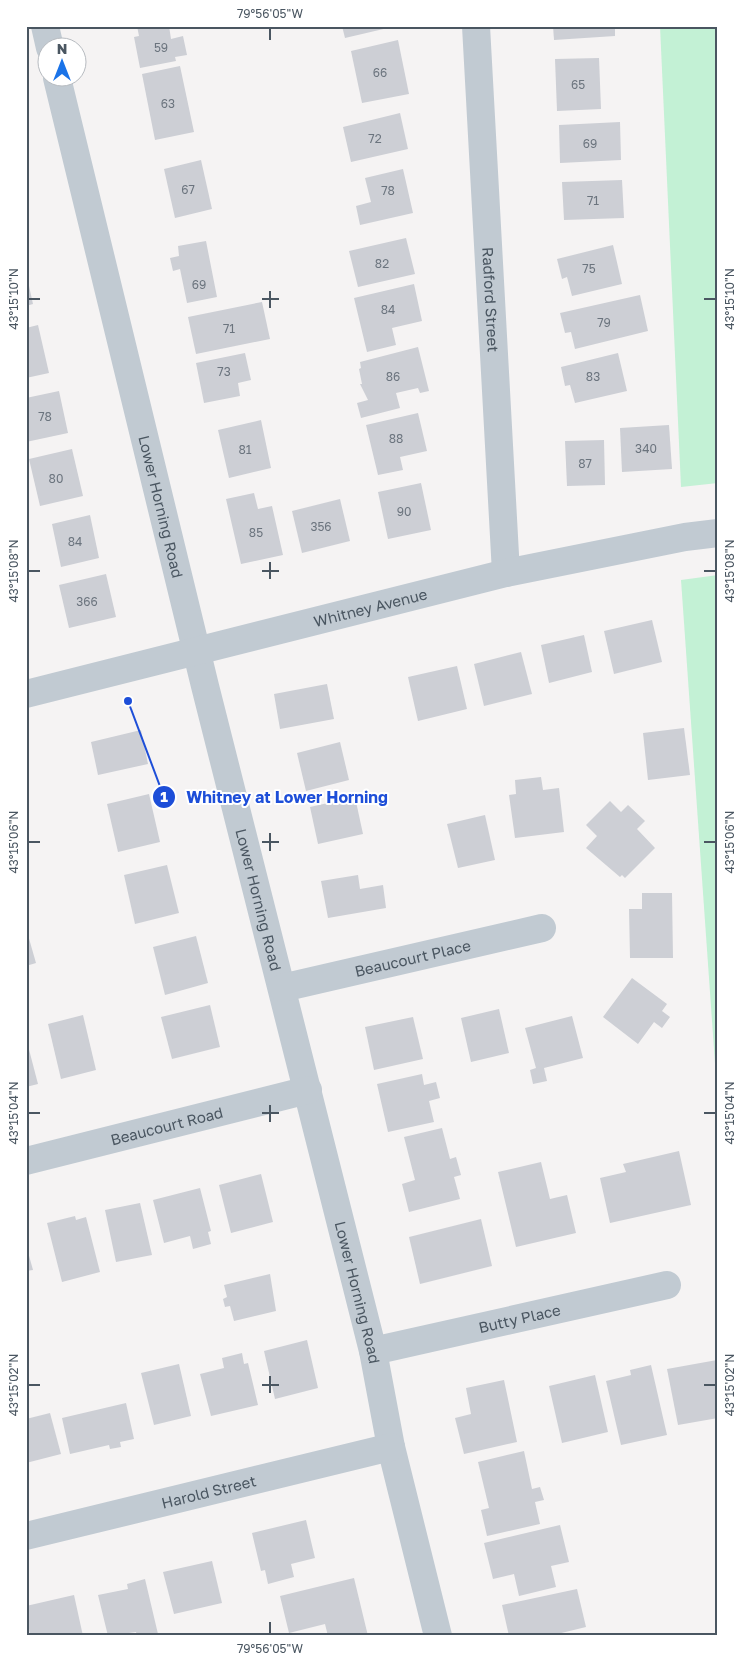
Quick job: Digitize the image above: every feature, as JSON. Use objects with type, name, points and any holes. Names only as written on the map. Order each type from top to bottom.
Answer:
[{"type":"street","name":"Radford Street","points":[[476,26],[506,573]]},
{"type":"street","name":"Lower Horning Road","points":[[59,88],[372,1351],[391,1447],[438,1636]]},
{"type":"street","name":"Whitney Avenue","points":[[26,694],[506,573],[685,537],[718,533]]},
{"type":"street","name":"Beaucourt Place","points":[[282,988],[542,928]]},
{"type":"street","name":"Beaucourt Road","points":[[26,1161],[308,1090]]},
{"type":"street","name":"Butty Place","points":[[372,1351],[667,1285]]},
{"type":"street","name":"Harold Street","points":[[26,1536],[391,1447]]},
{"type":"green space","points":[[660,26],[718,26],[718,483],[681,487]]},
{"type":"green space","points":[[718,575],[718,1106],[681,580]]},
{"type":"building","points":[[137,26],[169,26],[171,39],[183,36],[187,55],[175,57],[176,61],[140,68],[134,37],[139,36]]},
{"type":"building","points":[[342,26],[392,26],[392,27],[345,38]]},
{"type":"building","points":[[553,26],[615,26],[615,36],[554,40]]},
{"type":"building","points":[[398,40],[409,94],[362,103],[351,51]]},
{"type":"building","points":[[599,58],[601,109],[557,111],[555,59]]},
{"type":"building","points":[[180,66],[194,132],[155,140],[142,74]]},
{"type":"building","points":[[400,113],[408,149],[351,162],[343,127]]},
{"type":"building","points":[[620,122],[621,160],[560,163],[559,125]]},
{"type":"building","points":[[201,160],[212,209],[175,218],[164,169]]},
{"type":"building","points":[[403,169],[413,213],[360,225],[356,206],[371,202],[365,178]]},
{"type":"building","points":[[622,180],[624,218],[564,220],[562,182]]},
{"type":"building","points":[[406,238],[415,274],[358,287],[349,251]]},
{"type":"building","points":[[206,241],[217,297],[187,303],[180,269],[173,271],[170,258],[179,256],[178,246]]},
{"type":"building","points":[[613,245],[622,284],[572,296],[567,277],[562,279],[557,259]]},
{"type":"building","points":[[26,278],[33,304],[26,306]]},
{"type":"building","points":[[414,284],[422,321],[392,328],[396,345],[367,352],[354,298]]},
{"type":"building","points":[[640,295],[648,331],[575,349],[571,332],[565,333],[560,313]]},
{"type":"building","points":[[262,302],[270,339],[196,354],[188,317]]},
{"type":"building","points":[[38,325],[49,373],[26,378],[26,328]]},
{"type":"building","points":[[418,347],[429,391],[420,393],[418,388],[396,393],[400,408],[361,418],[357,403],[368,400],[360,384],[362,384],[359,369],[361,368],[360,362]]},
{"type":"building","points":[[245,353],[251,380],[238,383],[240,396],[204,403],[196,363]]},
{"type":"building","points":[[618,353],[627,391],[575,403],[570,385],[565,386],[561,367]]},
{"type":"building","points":[[59,391],[68,433],[26,442],[26,398]]},
{"type":"building","points":[[418,413],[427,451],[400,457],[403,470],[378,475],[366,425]]},
{"type":"building","points":[[261,420],[271,468],[229,478],[218,430]]},
{"type":"building","points":[[669,425],[672,469],[622,472],[620,428]]},
{"type":"building","points":[[604,440],[605,485],[567,486],[565,441]]},
{"type":"building","points":[[72,449],[83,496],[40,506],[29,459]]},
{"type":"building","points":[[421,483],[431,530],[388,539],[378,492]]},
{"type":"building","points":[[254,493],[258,509],[272,506],[283,555],[241,564],[226,499]]},
{"type":"building","points":[[340,499],[350,541],[302,553],[292,511]]},
{"type":"building","points":[[90,515],[99,558],[61,567],[52,524]]},
{"type":"building","points":[[106,574],[116,617],[69,628],[59,585]]},
{"type":"building","points":[[652,620],[662,662],[614,674],[604,631]]},
{"type":"building","points":[[584,635],[592,672],[549,683],[541,645]]},
{"type":"building","points":[[521,652],[532,694],[484,706],[474,664]]},
{"type":"building","points":[[457,666],[467,709],[418,721],[408,677]]},
{"type":"building","points":[[327,684],[334,719],[280,729],[274,694]]},
{"type":"building","points":[[684,728],[690,775],[648,780],[643,733]]},
{"type":"building","points":[[141,730],[148,764],[98,775],[91,742]]},
{"type":"building","points":[[340,742],[349,780],[306,791],[297,753]]},
{"type":"building","points":[[541,777],[543,790],[559,788],[564,832],[515,838],[509,795],[516,794],[515,780]]},
{"type":"building","points":[[149,794],[160,842],[118,852],[107,804]]},
{"type":"building","points":[[355,797],[363,834],[318,844],[310,807]]},
{"type":"building","points":[[610,801],[621,812],[628,805],[645,821],[637,829],[655,848],[625,878],[622,875],[620,877],[586,848],[597,836],[586,825]]},
{"type":"building","points":[[485,815],[495,860],[458,868],[447,824]]},
{"type":"building","points":[[167,865],[179,913],[135,924],[124,875]]},
{"type":"building","points":[[358,875],[360,889],[383,885],[386,908],[328,918],[321,881]]},
{"type":"building","points":[[642,893],[672,893],[673,958],[630,958],[629,909],[642,909]]},
{"type":"building","points":[[26,928],[36,963],[26,966]]},
{"type":"building","points":[[196,936],[208,983],[165,995],[153,947]]},
{"type":"building","points":[[632,978],[667,1004],[662,1011],[670,1017],[662,1028],[654,1022],[638,1044],[603,1017]]},
{"type":"building","points":[[210,1005],[220,1047],[172,1059],[161,1017]]},
{"type":"building","points":[[499,1009],[509,1053],[471,1062],[461,1018]]},
{"type":"building","points":[[83,1015],[96,1070],[61,1079],[48,1024]]},
{"type":"building","points":[[572,1016],[583,1058],[544,1068],[547,1081],[533,1084],[530,1070],[536,1068],[525,1028]]},
{"type":"building","points":[[413,1017],[423,1059],[374,1070],[365,1027]]},
{"type":"building","points":[[26,1038],[38,1084],[26,1087]]},
{"type":"building","points":[[422,1074],[424,1085],[436,1082],[440,1098],[429,1101],[434,1122],[388,1132],[377,1084]]},
{"type":"building","points":[[442,1128],[450,1159],[456,1157],[461,1175],[454,1177],[460,1199],[409,1212],[402,1184],[415,1180],[404,1137]]},
{"type":"building","points":[[679,1151],[691,1205],[610,1223],[600,1178],[626,1172],[623,1164]]},
{"type":"building","points":[[541,1162],[550,1199],[567,1195],[576,1233],[516,1247],[498,1172]]},
{"type":"building","points":[[261,1174],[273,1222],[231,1233],[219,1185]]},
{"type":"building","points":[[200,1188],[211,1231],[208,1232],[211,1244],[193,1249],[190,1236],[164,1243],[153,1200]]},
{"type":"building","points":[[140,1203],[152,1255],[116,1262],[105,1210]]},
{"type":"building","points":[[75,1216],[76,1220],[86,1217],[100,1272],[62,1282],[47,1223]]},
{"type":"building","points":[[481,1219],[492,1266],[420,1284],[409,1237]]},
{"type":"building","points":[[26,1245],[33,1270],[26,1271]]},
{"type":"building","points":[[270,1274],[276,1311],[234,1321],[230,1306],[225,1307],[223,1299],[227,1297],[224,1285]]},
{"type":"building","points":[[307,1340],[318,1388],[275,1399],[264,1351]]},
{"type":"building","points":[[242,1353],[244,1364],[248,1363],[258,1405],[211,1416],[200,1374],[224,1368],[222,1358]]},
{"type":"building","points":[[717,1360],[718,1418],[678,1425],[667,1369]]},
{"type":"building","points":[[179,1364],[191,1416],[154,1425],[141,1373]]},
{"type":"building","points":[[651,1365],[667,1435],[621,1445],[606,1381],[631,1375],[630,1370]]},
{"type":"building","points":[[595,1375],[608,1432],[562,1443],[549,1386]]},
{"type":"building","points":[[504,1380],[517,1442],[464,1454],[455,1418],[471,1414],[466,1388]]},
{"type":"building","points":[[126,1403],[134,1439],[120,1442],[121,1447],[110,1449],[109,1445],[70,1454],[62,1418]]},
{"type":"building","points":[[50,1413],[61,1454],[26,1463],[26,1419]]},
{"type":"building","points":[[524,1451],[532,1489],[540,1487],[544,1500],[535,1502],[540,1524],[487,1536],[481,1510],[489,1508],[478,1462]]},
{"type":"building","points":[[306,1520],[315,1558],[291,1564],[294,1577],[268,1584],[265,1570],[261,1571],[252,1533]]},
{"type":"building","points":[[560,1525],[569,1562],[551,1566],[556,1587],[519,1596],[514,1574],[493,1579],[484,1543]]},
{"type":"building","points":[[212,1561],[222,1603],[174,1614],[163,1572]]},
{"type":"building","points":[[354,1578],[368,1636],[328,1636],[325,1624],[289,1633],[280,1596]]},
{"type":"building","points":[[145,1579],[158,1634],[137,1636],[136,1632],[108,1636],[98,1595],[128,1589],[127,1584]]},
{"type":"building","points":[[577,1589],[586,1627],[549,1636],[509,1636],[502,1605]]},
{"type":"building","points":[[74,1595],[83,1636],[30,1636],[26,1606]]},
{"type":"place","name":"Whitney at Lower Horning","points":[[128,701]]}]
